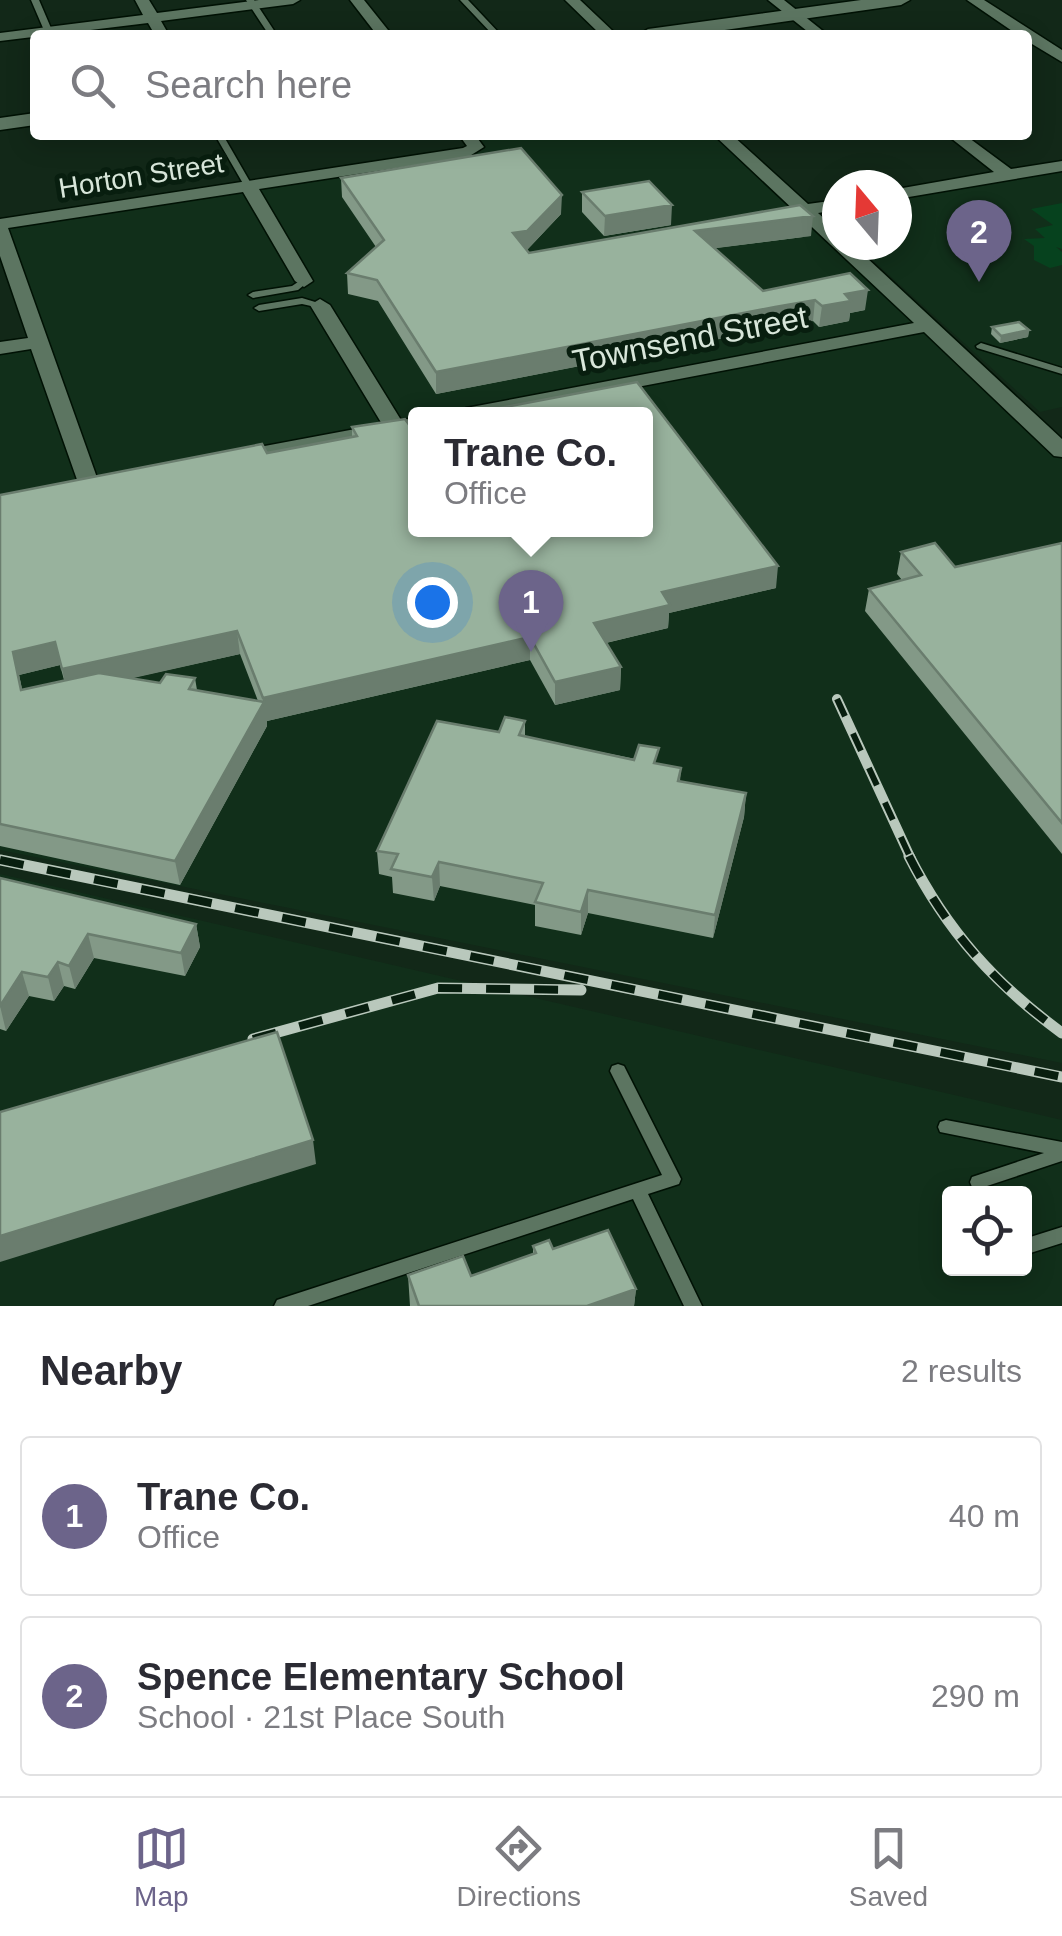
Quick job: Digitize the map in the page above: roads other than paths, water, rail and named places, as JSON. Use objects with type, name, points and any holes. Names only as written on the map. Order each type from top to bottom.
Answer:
[{"type":"street","points":[[142,0],[159,30]]},
{"type":"street","points":[[70,30],[252,2],[292,0]]},
{"type":"street","points":[[357,0],[382,30]]},
{"type":"street","points":[[572,0],[605,30]]},
{"type":"street","points":[[775,0],[814,30]]},
{"type":"street","points":[[684,30],[902,0]]},
{"type":"street","points":[[974,0],[1020,30]]},
{"type":"street","points":[[0,37],[30,35]]},
{"type":"street","points":[[1032,38],[1062,57]]},
{"type":"street","points":[[0,124],[30,120]]},
{"type":"street","points":[[728,140],[822,225]]},
{"type":"street","points":[[961,140],[1008,176]]},
{"type":"street","name":"Horton Street","points":[[0,227],[249,187],[468,144]]},
{"type":"street","points":[[912,192],[1062,166]]},
{"type":"street","points":[[249,187],[304,281]]},
{"type":"street","points":[[806,210],[822,207]]},
{"type":"street","points":[[0,227],[89,486]]},
{"type":"street","points":[[858,260],[1062,451]]},
{"type":"street","points":[[207,464],[405,426],[320,306]]},
{"type":"street","name":"Townsend Street","points":[[503,407],[927,326]]},
{"type":"street","points":[[0,348],[38,342]]},
{"type":"lane","points":[[35,0],[48,30]]},
{"type":"lane","points":[[464,0],[493,30]]},
{"type":"lane","points":[[252,2],[270,30]]},
{"type":"lane","points":[[222,140],[249,187]]},
{"type":"lane","points":[[253,295],[295,288],[304,281]]},
{"type":"lane","points":[[260,308],[302,300],[320,306]]},
{"type":"lane","points":[[981,346],[1062,371]]},
{"type":"lane","points":[[283,1306],[673,1179],[618,1071]]},
{"type":"lane","points":[[946,1128],[1062,1152]]},
{"type":"lane","points":[[978,1182],[1062,1152]]},
{"type":"lane","points":[[638,1191],[694,1306]]},
{"type":"lane","points":[[1032,1245],[1062,1235]]},
{"type":"railway","points":[[837,699],[911,859]]},
{"type":"railway","points":[[909,856],[956,932],[975,954],[1015,995],[1062,1033]]},
{"type":"railway","points":[[0,860],[1062,1077]]},
{"type":"railway","points":[[253,1039],[438,988],[581,990]]},
{"type":"place","name":"Spence Elementary School","points":[[979,282]]},
{"type":"place","name":"Trane Co.","points":[[531,652]]}]
